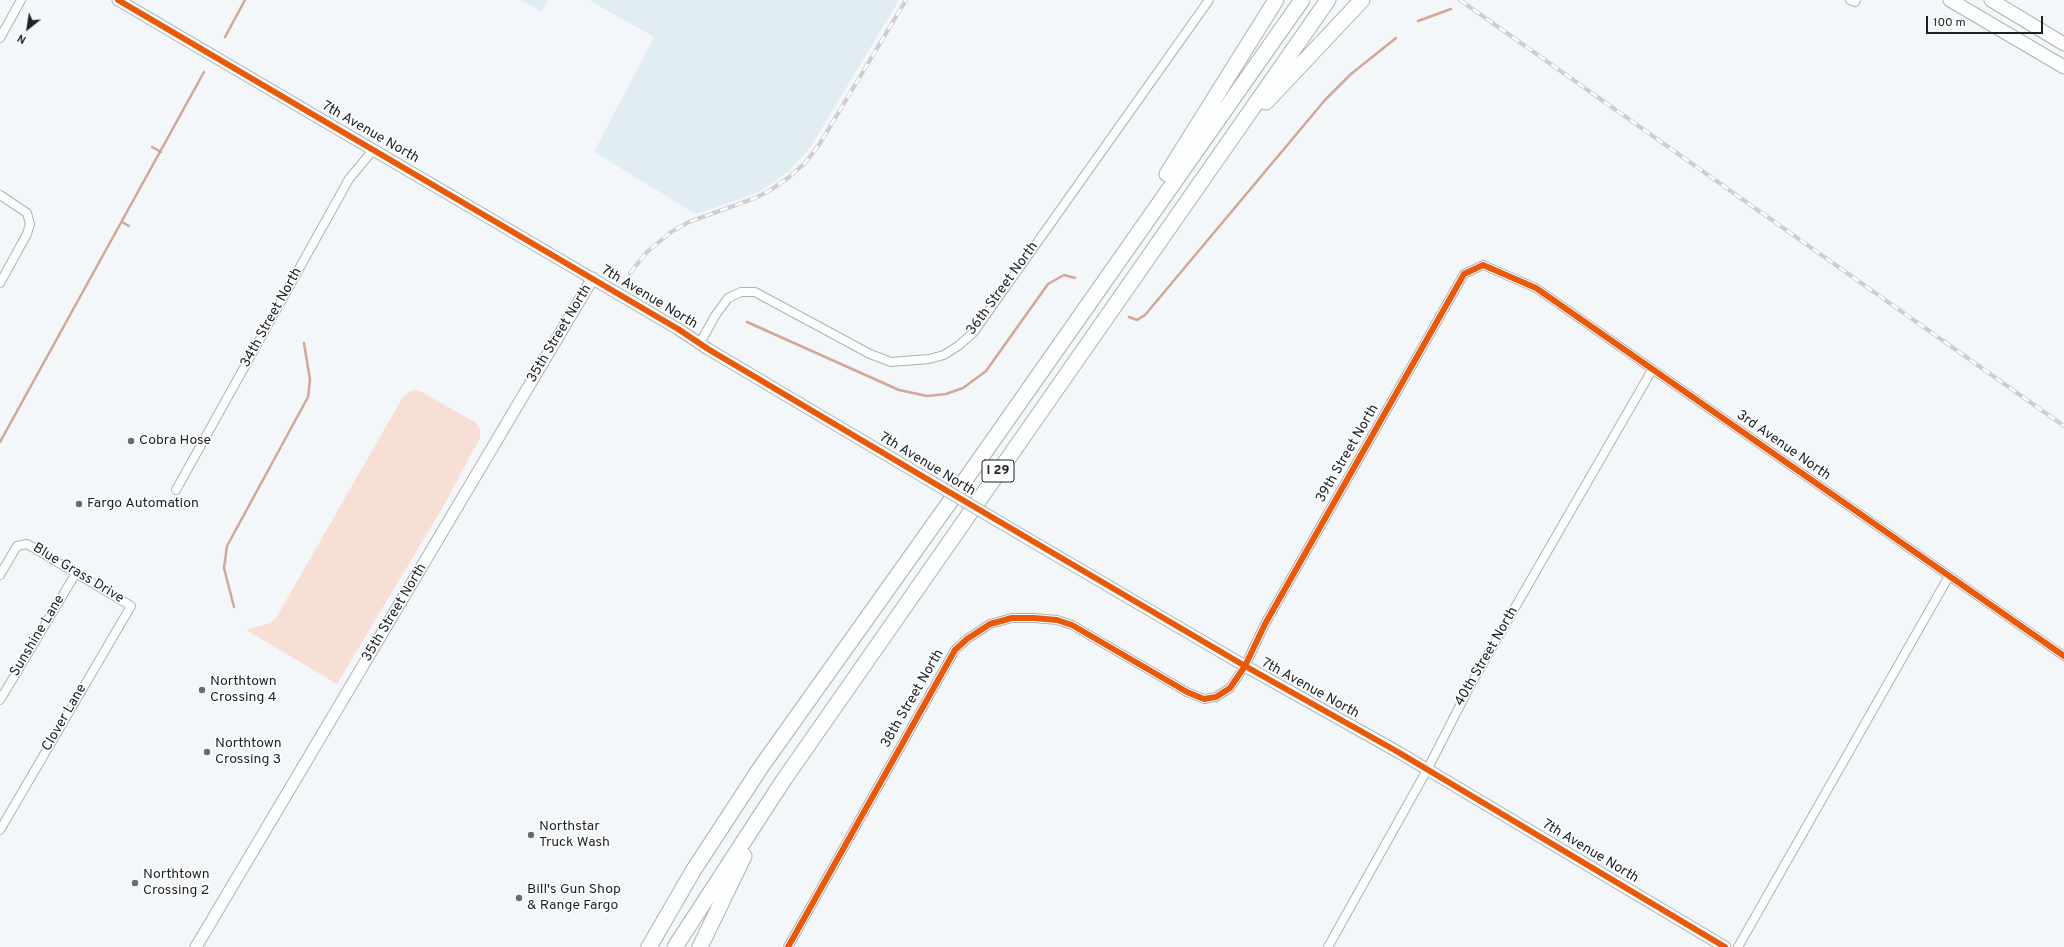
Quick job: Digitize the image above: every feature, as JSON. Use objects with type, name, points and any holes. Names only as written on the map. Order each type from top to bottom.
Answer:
[{"type":"highway","points":[[1078,318],[1120,245],[1179,155],[1276,0]]},
{"type":"highway","name":"I 29","points":[[649,947],[693,871],[761,767],[1302,0]]},
{"type":"highway","name":"I 29","points":[[675,947],[783,781],[1328,0]]},
{"type":"highway","points":[[1230,140],[1362,0]]},
{"type":"highway","points":[[700,947],[725,893],[783,781]]},
{"type":"highway","points":[[637,947],[661,912],[693,871]]},
{"type":"main road","points":[[1950,0],[2064,67]]},
{"type":"main road","points":[[1991,0],[2064,44]]},
{"type":"street","points":[[0,38],[21,0]]},
{"type":"street","name":"7th Avenue North","points":[[118,0],[593,278],[927,480],[1245,666],[1427,770],[1726,947]]},
{"type":"street","name":"36th Street North","points":[[700,343],[715,316],[728,298],[741,292],[755,292],[870,354],[892,362],[930,359],[944,355],[958,346],[973,333],[1209,0]]},
{"type":"street","points":[[1850,0],[1855,2],[1856,0]]},
{"type":"street","name":"34th Street North","points":[[176,490],[349,179],[374,150]]},
{"type":"street","points":[[0,195],[27,213],[30,224],[27,234],[0,283]]},
{"type":"street","name":"3rd Avenue North","points":[[1483,265],[1536,288],[2064,656]]},
{"type":"street","name":"39th Street North","points":[[1245,666],[1266,624],[1464,274],[1483,265]]},
{"type":"street","name":"35th Street North","points":[[196,947],[593,278]]},
{"type":"street","name":"40th Street North","points":[[1328,947],[1427,770],[1472,682],[1652,370]]},
{"type":"street","name":"Blue Grass Drive","points":[[0,575],[17,546],[27,544],[131,606]]},
{"type":"street","name":"Sunshine Lane","points":[[0,700],[76,573]]},
{"type":"street","points":[[1738,947],[1949,576]]},
{"type":"street","name":"Clover Lane","points":[[0,830],[131,606]]},
{"type":"street","name":"38th Street North","points":[[788,947],[955,650],[967,639],[990,624],[1012,618],[1034,618],[1057,620],[1072,625],[1187,692],[1204,699],[1216,697],[1230,688],[1245,666]]},
{"type":"shaded area","points":[[521,0],[548,0],[542,12]]},
{"type":"shaded area","points":[[589,0],[899,0],[810,148],[789,171],[759,192],[696,214],[594,152],[654,37]]},
{"type":"shaded area","points":[[418,390],[475,422],[480,429],[480,438],[443,507],[337,684],[246,630],[269,623],[276,618],[403,397],[410,391]]},
{"type":"waterway","points":[[225,37],[245,0]]},
{"type":"waterway","points":[[1418,21],[1451,9]]},
{"type":"waterway","points":[[1129,317],[1137,320],[1145,315],[1325,100],[1351,74],[1396,38]]},
{"type":"waterway","points":[[0,442],[204,72]]},
{"type":"waterway","points":[[152,147],[161,152]]},
{"type":"waterway","points":[[122,222],[129,226]]},
{"type":"waterway","points":[[747,322],[899,390],[927,396],[946,394],[963,388],[986,371],[1048,284],[1064,275],[1075,278]]},
{"type":"waterway","points":[[234,607],[224,568],[227,546],[308,397],[310,380],[304,343]]},
{"type":"railway","points":[[630,273],[647,252],[671,232],[689,222],[755,198],[769,191],[788,178],[805,163],[819,145],[906,0]]},
{"type":"railway","points":[[1460,0],[2064,426]]},
{"type":"cycle path","points":[[118,0],[678,329],[708,349],[1245,666],[1398,752],[1725,947]]},
{"type":"cycle path","points":[[788,947],[955,650],[967,639],[990,624],[1012,618],[1057,620],[1072,625],[1187,692],[1204,699],[1216,697],[1230,688],[1245,666],[1265,624],[1464,274],[1483,265],[1536,288],[2064,656]]},
{"type":"place","name":"Cobra Hose","points":[[131,441]]},
{"type":"place","name":"Fargo Automation","points":[[79,504]]},
{"type":"place","name":"Northtown Crossing 4","points":[[202,690]]},
{"type":"place","name":"Northtown Crossing 3","points":[[207,752]]},
{"type":"place","name":"Northstar Truck Wash","points":[[531,835]]},
{"type":"place","name":"Northtown Crossing 2","points":[[135,883]]},
{"type":"place","name":"Bill's Gun Shop & Range Fargo","points":[[519,898]]}]
